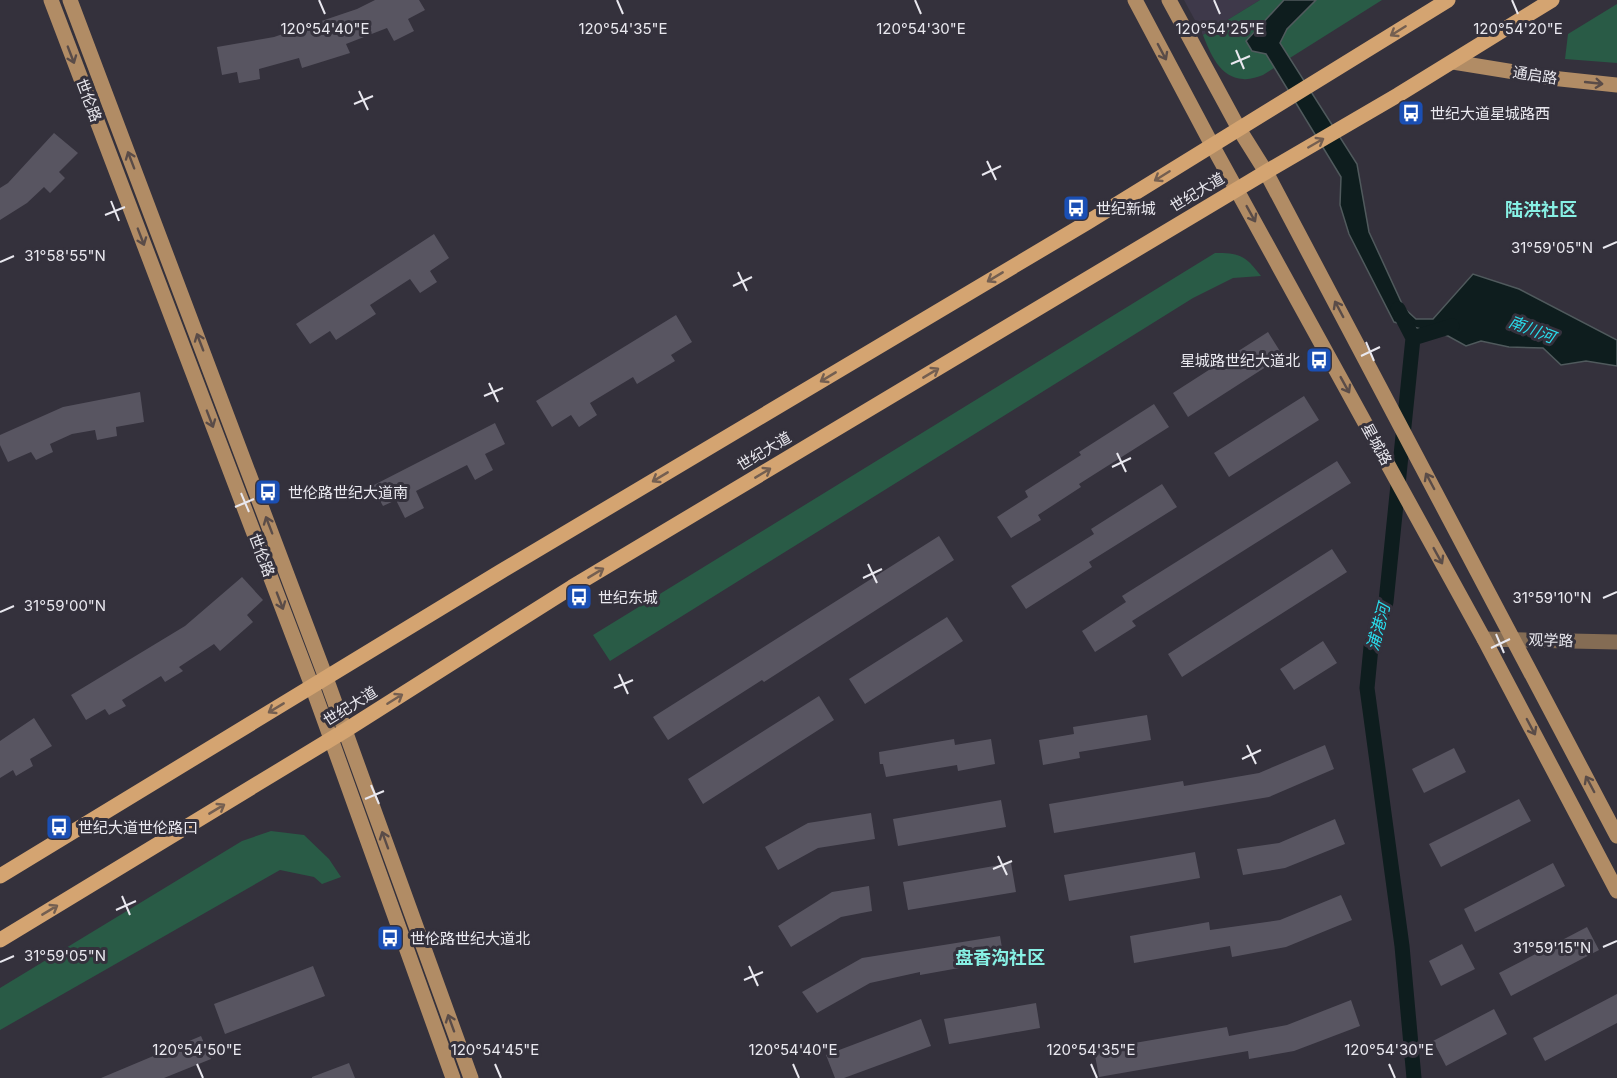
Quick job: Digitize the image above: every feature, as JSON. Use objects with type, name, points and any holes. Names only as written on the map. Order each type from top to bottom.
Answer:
[{"type":"main road","name":"世伦路","points":[[51,0],[312,686],[453,1078]]},
{"type":"main road","name":"世伦路","points":[[70,0],[346,730],[471,1078]]},
{"type":"main road","name":"星城路","points":[[1135,0],[1212,145],[1484,639],[1617,891]]},
{"type":"main road","name":"星城路","points":[[1168,0],[1239,129],[1266,172],[1617,836]]},
{"type":"main road","name":"世纪大道","points":[[0,876],[520,560],[1088,222],[1448,0]]},
{"type":"main road","name":"世纪大道","points":[[0,940],[346,730],[572,587],[1453,62],[1552,0]]},
{"type":"main road","name":"通启路","points":[[1453,62],[1551,78],[1617,85]]},
{"type":"street","name":"观学路","points":[[1484,639],[1617,642]]},
{"type":"shaded area","points":[[1184,0],[1260,0],[1203,35]]},
{"type":"green space","points":[[1260,0],[1382,0],[1263,75],[1248,79],[1235,78],[1217,63],[1203,35]]},
{"type":"green space","points":[[1617,4],[1617,63],[1565,59],[1568,34]]},
{"type":"green space","points":[[1215,253],[1236,255],[1246,259],[1261,276],[1233,278],[1193,298],[610,661],[593,635]]},
{"type":"green space","points":[[271,831],[304,835],[329,859],[341,877],[322,884],[314,877],[280,870],[0,1030],[0,988],[242,841]]},
{"type":"water","points":[[1284,0],[1316,0],[1287,29],[1280,43],[1357,164],[1369,232],[1404,308],[1416,319],[1433,319],[1473,274],[1519,289],[1617,340],[1617,366],[1586,361],[1561,365],[1543,348],[1509,347],[1481,341],[1466,346],[1448,336],[1394,322],[1349,234],[1340,205],[1341,177],[1266,54],[1252,51],[1246,41]]},
{"type":"building","points":[[375,0],[419,0],[425,10],[408,19],[414,31],[394,41],[387,28],[346,44],[350,53],[302,68],[299,58],[259,69],[260,79],[239,83],[237,72],[222,75],[217,47],[274,37],[357,9]]},
{"type":"building","points":[[54,133],[78,153],[59,172],[65,178],[50,193],[44,187],[27,203],[0,220],[0,188],[8,183]]},
{"type":"building","points":[[434,234],[449,258],[430,271],[437,282],[420,293],[410,279],[370,305],[376,314],[336,340],[330,331],[310,344],[296,324]]},
{"type":"building","points":[[676,315],[692,342],[671,355],[675,361],[637,384],[633,377],[590,403],[597,415],[579,427],[571,415],[552,427],[536,401]]},
{"type":"building","points":[[1268,332],[1283,356],[1188,417],[1173,393]]},
{"type":"building","points":[[140,392],[144,422],[116,427],[117,436],[97,440],[95,430],[72,434],[50,444],[53,452],[36,460],[31,452],[8,462],[0,445],[0,435],[63,407]]},
{"type":"building","points":[[1304,396],[1319,420],[1229,477],[1214,453]]},
{"type":"building","points":[[1154,404],[1169,427],[1079,484],[1081,487],[1038,515],[1041,520],[1011,538],[997,517],[1028,497],[1025,491],[1081,455],[1079,452]]},
{"type":"building","points":[[495,423],[505,444],[485,454],[493,470],[475,480],[467,465],[416,491],[424,508],[405,518],[396,500],[383,506],[372,486]]},
{"type":"building","points":[[1337,461],[1351,483],[1132,621],[1136,626],[1095,652],[1082,631],[1126,602],[1122,596]]},
{"type":"building","points":[[1162,484],[1177,507],[1089,562],[1092,567],[1026,609],[1011,586],[1094,534],[1091,529]]},
{"type":"building","points":[[939,536],[954,560],[764,682],[762,680],[668,740],[653,717]]},
{"type":"building","points":[[1332,549],[1347,572],[1182,677],[1168,654]]},
{"type":"building","points":[[242,577],[263,600],[247,615],[253,622],[220,651],[214,644],[179,667],[183,671],[165,682],[161,676],[122,700],[126,706],[109,715],[105,709],[86,720],[71,695],[185,626]]},
{"type":"building","points":[[947,617],[963,641],[865,704],[849,679]]},
{"type":"building","points":[[1323,641],[1337,663],[1294,690],[1280,669]]},
{"type":"building","points":[[819,696],[834,720],[703,804],[688,779]]},
{"type":"building","points":[[1147,715],[1151,740],[1079,752],[1080,758],[1043,765],[1039,740],[1074,734],[1073,727]]},
{"type":"building","points":[[34,718],[52,746],[30,759],[33,766],[16,776],[13,770],[0,778],[0,741]]},
{"type":"building","points":[[954,739],[955,745],[991,739],[995,764],[958,771],[957,765],[886,777],[883,764],[880,764],[879,752]]},
{"type":"building","points":[[1325,745],[1334,769],[1269,797],[1054,833],[1049,804],[1183,781],[1184,786],[1259,773]]},
{"type":"building","points":[[1454,748],[1466,772],[1424,793],[1412,769]]},
{"type":"building","points":[[1519,799],[1531,821],[1441,867],[1429,844]]},
{"type":"building","points":[[1001,800],[1006,827],[898,846],[893,819]]},
{"type":"building","points":[[871,813],[875,839],[818,848],[778,870],[765,847],[808,823]]},
{"type":"building","points":[[1335,819],[1345,844],[1285,868],[1243,875],[1237,849],[1279,843]]},
{"type":"building","points":[[1195,852],[1200,878],[1069,901],[1064,875]]},
{"type":"building","points":[[1011,863],[1016,892],[908,910],[903,882]]},
{"type":"building","points":[[1553,863],[1565,886],[1475,932],[1464,909]]},
{"type":"building","points":[[869,886],[872,911],[841,917],[791,947],[778,926],[832,892]]},
{"type":"building","points":[[1341,895],[1352,920],[1286,947],[1232,957],[1230,946],[1134,963],[1130,936],[1209,922],[1210,930],[1280,920]]},
{"type":"building","points":[[1587,927],[1599,950],[1511,996],[1499,973]]},
{"type":"building","points":[[1000,936],[1004,960],[920,975],[920,972],[870,983],[817,1013],[802,992],[862,958]]},
{"type":"building","points":[[1462,944],[1475,969],[1441,986],[1429,961]]},
{"type":"building","points":[[313,966],[325,996],[225,1034],[214,1004]]},
{"type":"building","points":[[1617,994],[1617,1023],[1545,1061],[1533,1038]]},
{"type":"building","points":[[1351,1000],[1360,1026],[1294,1051],[1249,1059],[1248,1051],[1099,1077],[1094,1050],[1227,1027],[1229,1036],[1287,1025]]},
{"type":"building","points":[[1036,1003],[1040,1028],[949,1044],[944,1019]]},
{"type":"building","points":[[1494,1009],[1507,1034],[1446,1066],[1433,1041]]},
{"type":"building","points":[[921,1019],[931,1046],[844,1078],[835,1078],[826,1055]]},
{"type":"building","points":[[201,1036],[211,1059],[164,1078],[101,1078]]},
{"type":"building","points":[[349,1063],[355,1078],[312,1078],[312,1077]]},
{"type":"waterway","name":"浦港河","points":[[1398,309],[1413,338],[1386,602],[1371,647],[1367,688],[1402,946],[1414,1078]]},
{"type":"waterway","name":"南川河","points":[[1413,338],[1452,326]]},
{"type":"place","name":"世纪大道星城路西","points":[[1411,113]]},
{"type":"place","name":"世纪新城","points":[[1076,208]]},
{"type":"place","name":"星城路世纪大道北","points":[[1319,360]]},
{"type":"place","name":"世伦路世纪大道南","points":[[268,492]]},
{"type":"place","name":"世纪东城","points":[[579,597]]},
{"type":"place","name":"世纪大道世伦路口","points":[[59,827]]},
{"type":"place","name":"世伦路世纪大道北","points":[[390,938]]},
{"type":"district","name":"陆洪社区","points":[[1541,209]]},
{"type":"district","name":"盘香沟社区","points":[[1000,957]]}]
